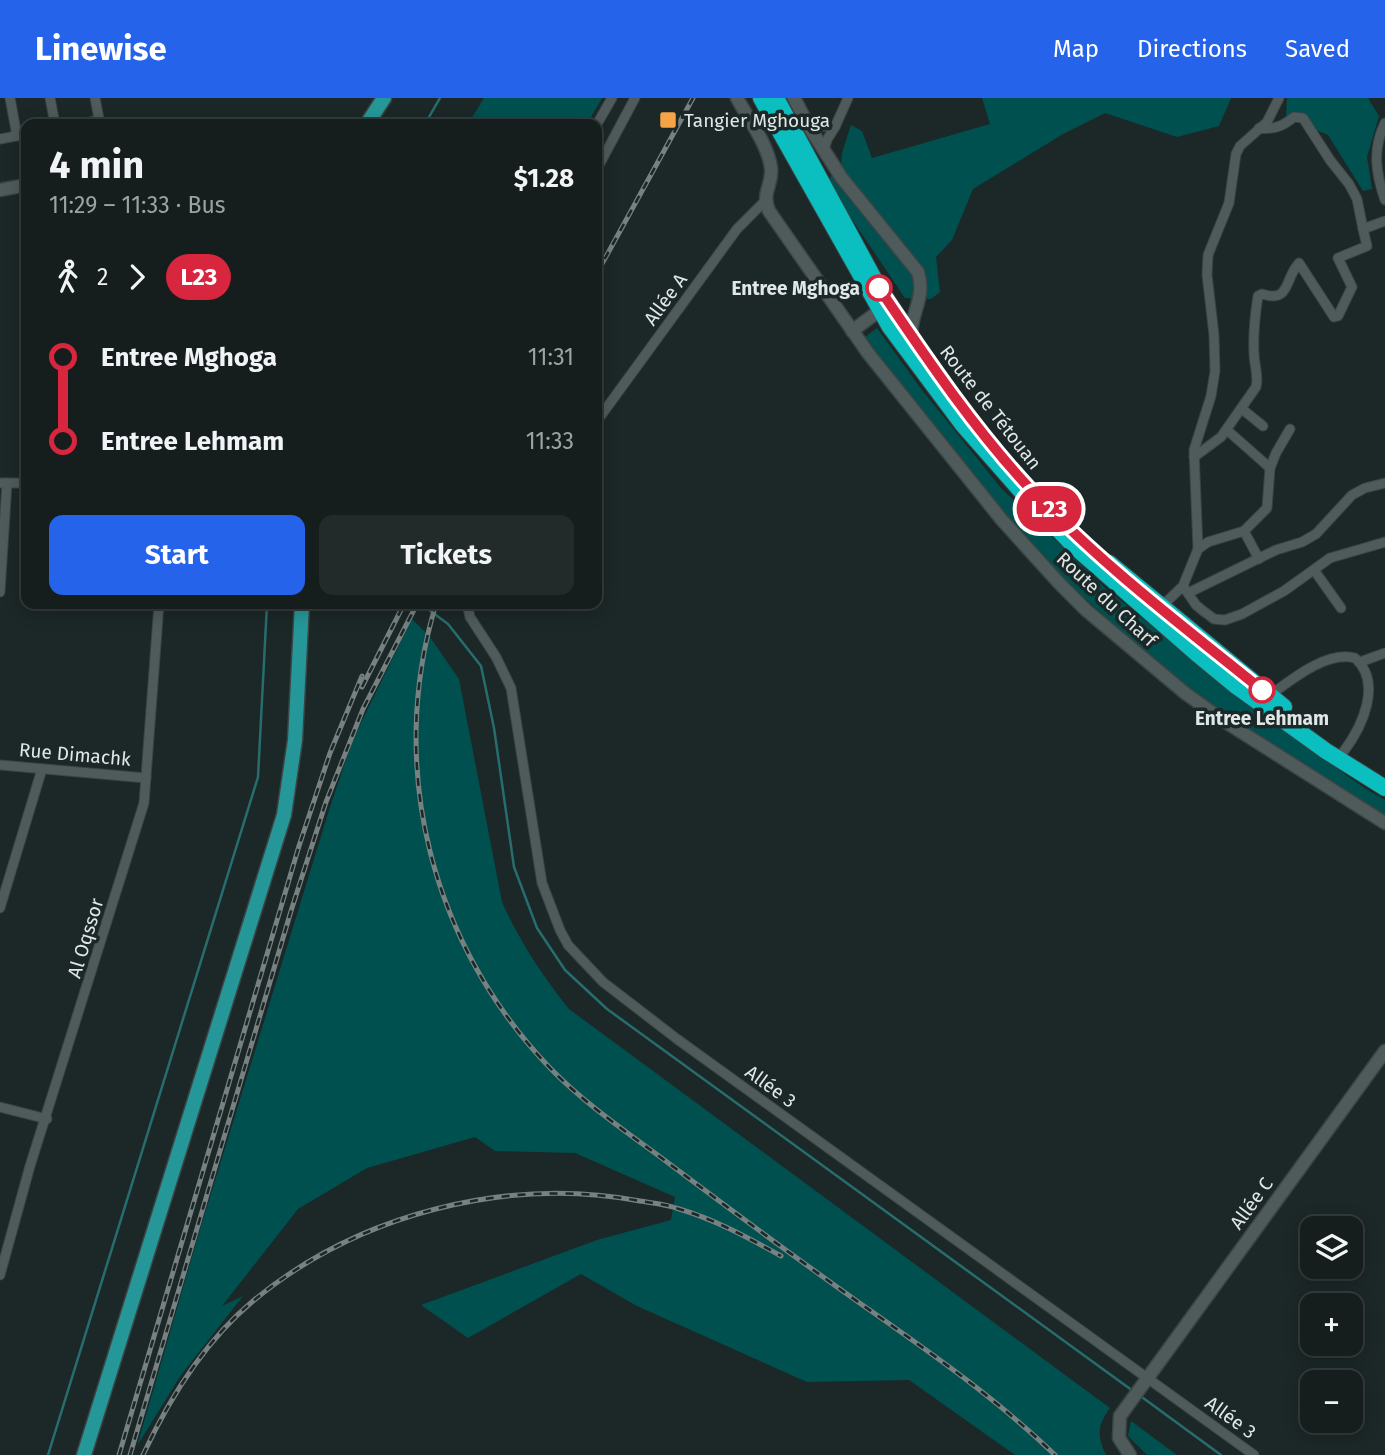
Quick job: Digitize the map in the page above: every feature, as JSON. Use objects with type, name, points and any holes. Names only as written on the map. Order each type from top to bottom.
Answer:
[{"type":"highway","name":"Route de Tétouan","points":[[761,98],[879,288],[935,372],[973,424],[1032,491],[1080,538],[1160,608],[1269,696],[1344,751],[1385,777]]},
{"type":"highway","name":"Route de Tétouan","points":[[776,98],[879,311],[927,380],[963,425],[1052,525],[1149,613],[1236,686],[1326,751],[1385,788]]},
{"type":"main road","points":[[371,119],[384,98]]},
{"type":"main road","points":[[84,1455],[284,815],[295,740],[302,609]]},
{"type":"street","points":[[10,98],[21,132]]},
{"type":"street","points":[[50,98],[54,119]]},
{"type":"street","points":[[96,98],[100,119]]},
{"type":"street","points":[[600,119],[612,98]]},
{"type":"street","points":[[602,160],[635,98]]},
{"type":"street","points":[[737,98],[767,153],[770,164],[771,176],[765,192],[765,201]]},
{"type":"street","points":[[794,98],[823,151],[841,177],[918,272],[922,290],[912,319],[911,336]]},
{"type":"street","points":[[823,151],[848,98]]},
{"type":"street","points":[[1279,98],[1267,122],[1244,140],[1236,153],[1229,203],[1208,255],[1207,275],[1215,371],[1194,457],[1198,550],[1186,589],[1196,605],[1214,619],[1225,620],[1242,614],[1284,591],[1330,558],[1385,542]]},
{"type":"street","points":[[1194,457],[1227,430],[1253,393],[1258,380],[1254,357],[1254,329],[1258,296],[1262,294],[1278,297],[1283,293],[1298,263],[1334,317],[1338,316],[1352,287],[1338,258],[1367,246],[1357,199],[1303,118],[1294,117],[1272,129],[1259,128]]},
{"type":"street","points":[[1385,123],[1376,162],[1385,200]]},
{"type":"street","points":[[808,125],[835,127]]},
{"type":"street","points":[[0,139],[21,135]]},
{"type":"street","points":[[0,190],[21,186]]},
{"type":"street","name":"Route du Charf","points":[[765,201],[769,211],[852,331],[1002,520],[1086,610],[1157,671],[1205,707],[1385,823]]},
{"type":"street","name":"Allée A","points":[[602,414],[737,229],[765,201]]},
{"type":"street","points":[[1363,229],[1385,221]]},
{"type":"street","points":[[879,288],[897,304],[904,306],[914,302],[922,290]]},
{"type":"street","points":[[852,331],[879,311]]},
{"type":"street","points":[[1242,409],[1263,426]]},
{"type":"street","points":[[1198,550],[1208,542],[1244,531],[1267,508],[1270,468],[1290,429]]},
{"type":"street","points":[[1227,430],[1270,468]]},
{"type":"street","points":[[0,592],[3,483],[21,483]]},
{"type":"street","points":[[1160,608],[1186,589],[1316,534],[1352,495],[1365,488],[1385,483]]},
{"type":"street","points":[[1244,531],[1259,559]]},
{"type":"street","points":[[1314,570],[1341,608]]},
{"type":"street","name":"Al Oqssor","points":[[0,1275],[27,1178],[146,795],[159,609]]},
{"type":"street","name":"Allée 3","points":[[468,609],[470,617],[496,657],[511,688],[542,883],[568,945],[612,989],[677,1039],[1254,1455]]},
{"type":"street","points":[[1360,662],[1385,653]]},
{"type":"street","points":[[1269,696],[1313,666],[1346,656],[1355,657],[1360,662],[1368,688],[1366,714],[1344,751]]},
{"type":"street","name":"Rue Dimachk","points":[[0,765],[146,778]]},
{"type":"street","points":[[0,908],[42,769]]},
{"type":"street","name":"Allée C","points":[[1130,1455],[1119,1438],[1120,1416],[1385,1051]]},
{"type":"street","points":[[0,1107],[47,1119]]},
{"type":"shaded area","points":[[484,98],[602,98],[590,119],[471,119]]},
{"type":"shaded area","points":[[982,98],[1231,98],[1219,126],[1177,137],[1105,113],[1063,134],[973,189],[952,240],[936,257],[940,292],[931,299],[905,298],[826,181],[841,167],[842,153],[851,125],[862,131],[872,158],[990,124]]},
{"type":"shaded area","points":[[1287,98],[1368,98],[1379,116],[1367,157],[1372,189],[1363,191],[1328,135],[1286,117]]},
{"type":"shaded area","points":[[877,328],[922,390],[1001,488],[1104,587],[1254,710],[1385,800],[1385,816],[1193,695],[1061,577],[913,402],[865,337]]},
{"type":"shaded area","points":[[412,619],[430,637],[459,679],[502,902],[532,958],[569,1009],[1110,1408],[1100,1431],[1106,1455],[1015,1455],[909,1380],[807,1382],[637,1306],[581,1274],[468,1338],[421,1305],[597,1240],[671,1220],[675,1197],[575,1153],[495,1151],[475,1137],[367,1168],[298,1209],[222,1306],[243,1296],[181,1375],[137,1446],[198,1236],[330,807],[353,739]]},
{"type":"shaded area","points":[[1131,1421],[1177,1455],[1147,1455],[1128,1436]]},
{"type":"waterway","points":[[428,119],[440,98]]},
{"type":"waterway","points":[[48,1455],[258,777],[267,609]]},
{"type":"waterway","points":[[428,609],[448,624],[481,666],[494,728],[514,867],[537,928],[565,970],[607,1009],[1133,1391]]},
{"type":"waterway","points":[[1139,1395],[1221,1455]]},
{"type":"railway","points":[[602,264],[693,98]]},
{"type":"railway","points":[[362,687],[401,609]]},
{"type":"railway","points":[[130,1455],[291,911],[326,802],[363,709],[414,609]]},
{"type":"railway","points":[[435,609],[422,666],[416,729],[419,791],[430,852],[449,911],[476,968],[510,1020],[551,1069],[592,1106],[961,1376],[1055,1455]]},
{"type":"railway","points":[[119,1455],[299,846],[330,753],[362,676]]},
{"type":"railway","points":[[143,1455],[164,1413],[190,1372],[219,1334],[253,1301],[294,1271],[339,1245],[386,1225],[436,1209],[486,1199],[538,1194],[589,1195],[640,1201],[704,1217],[781,1256]]},
{"type":"bus line","name":"L23","points":[[879,288],[947,389],[1032,491],[1080,538],[1160,608],[1262,690]]},
{"type":"place","name":"Tangier Mghouga","points":[[668,120]]},
{"type":"place","name":"Entree Mghoga","points":[[879,288]]},
{"type":"place","name":"Entree Lehmam","points":[[1262,690]]}]
